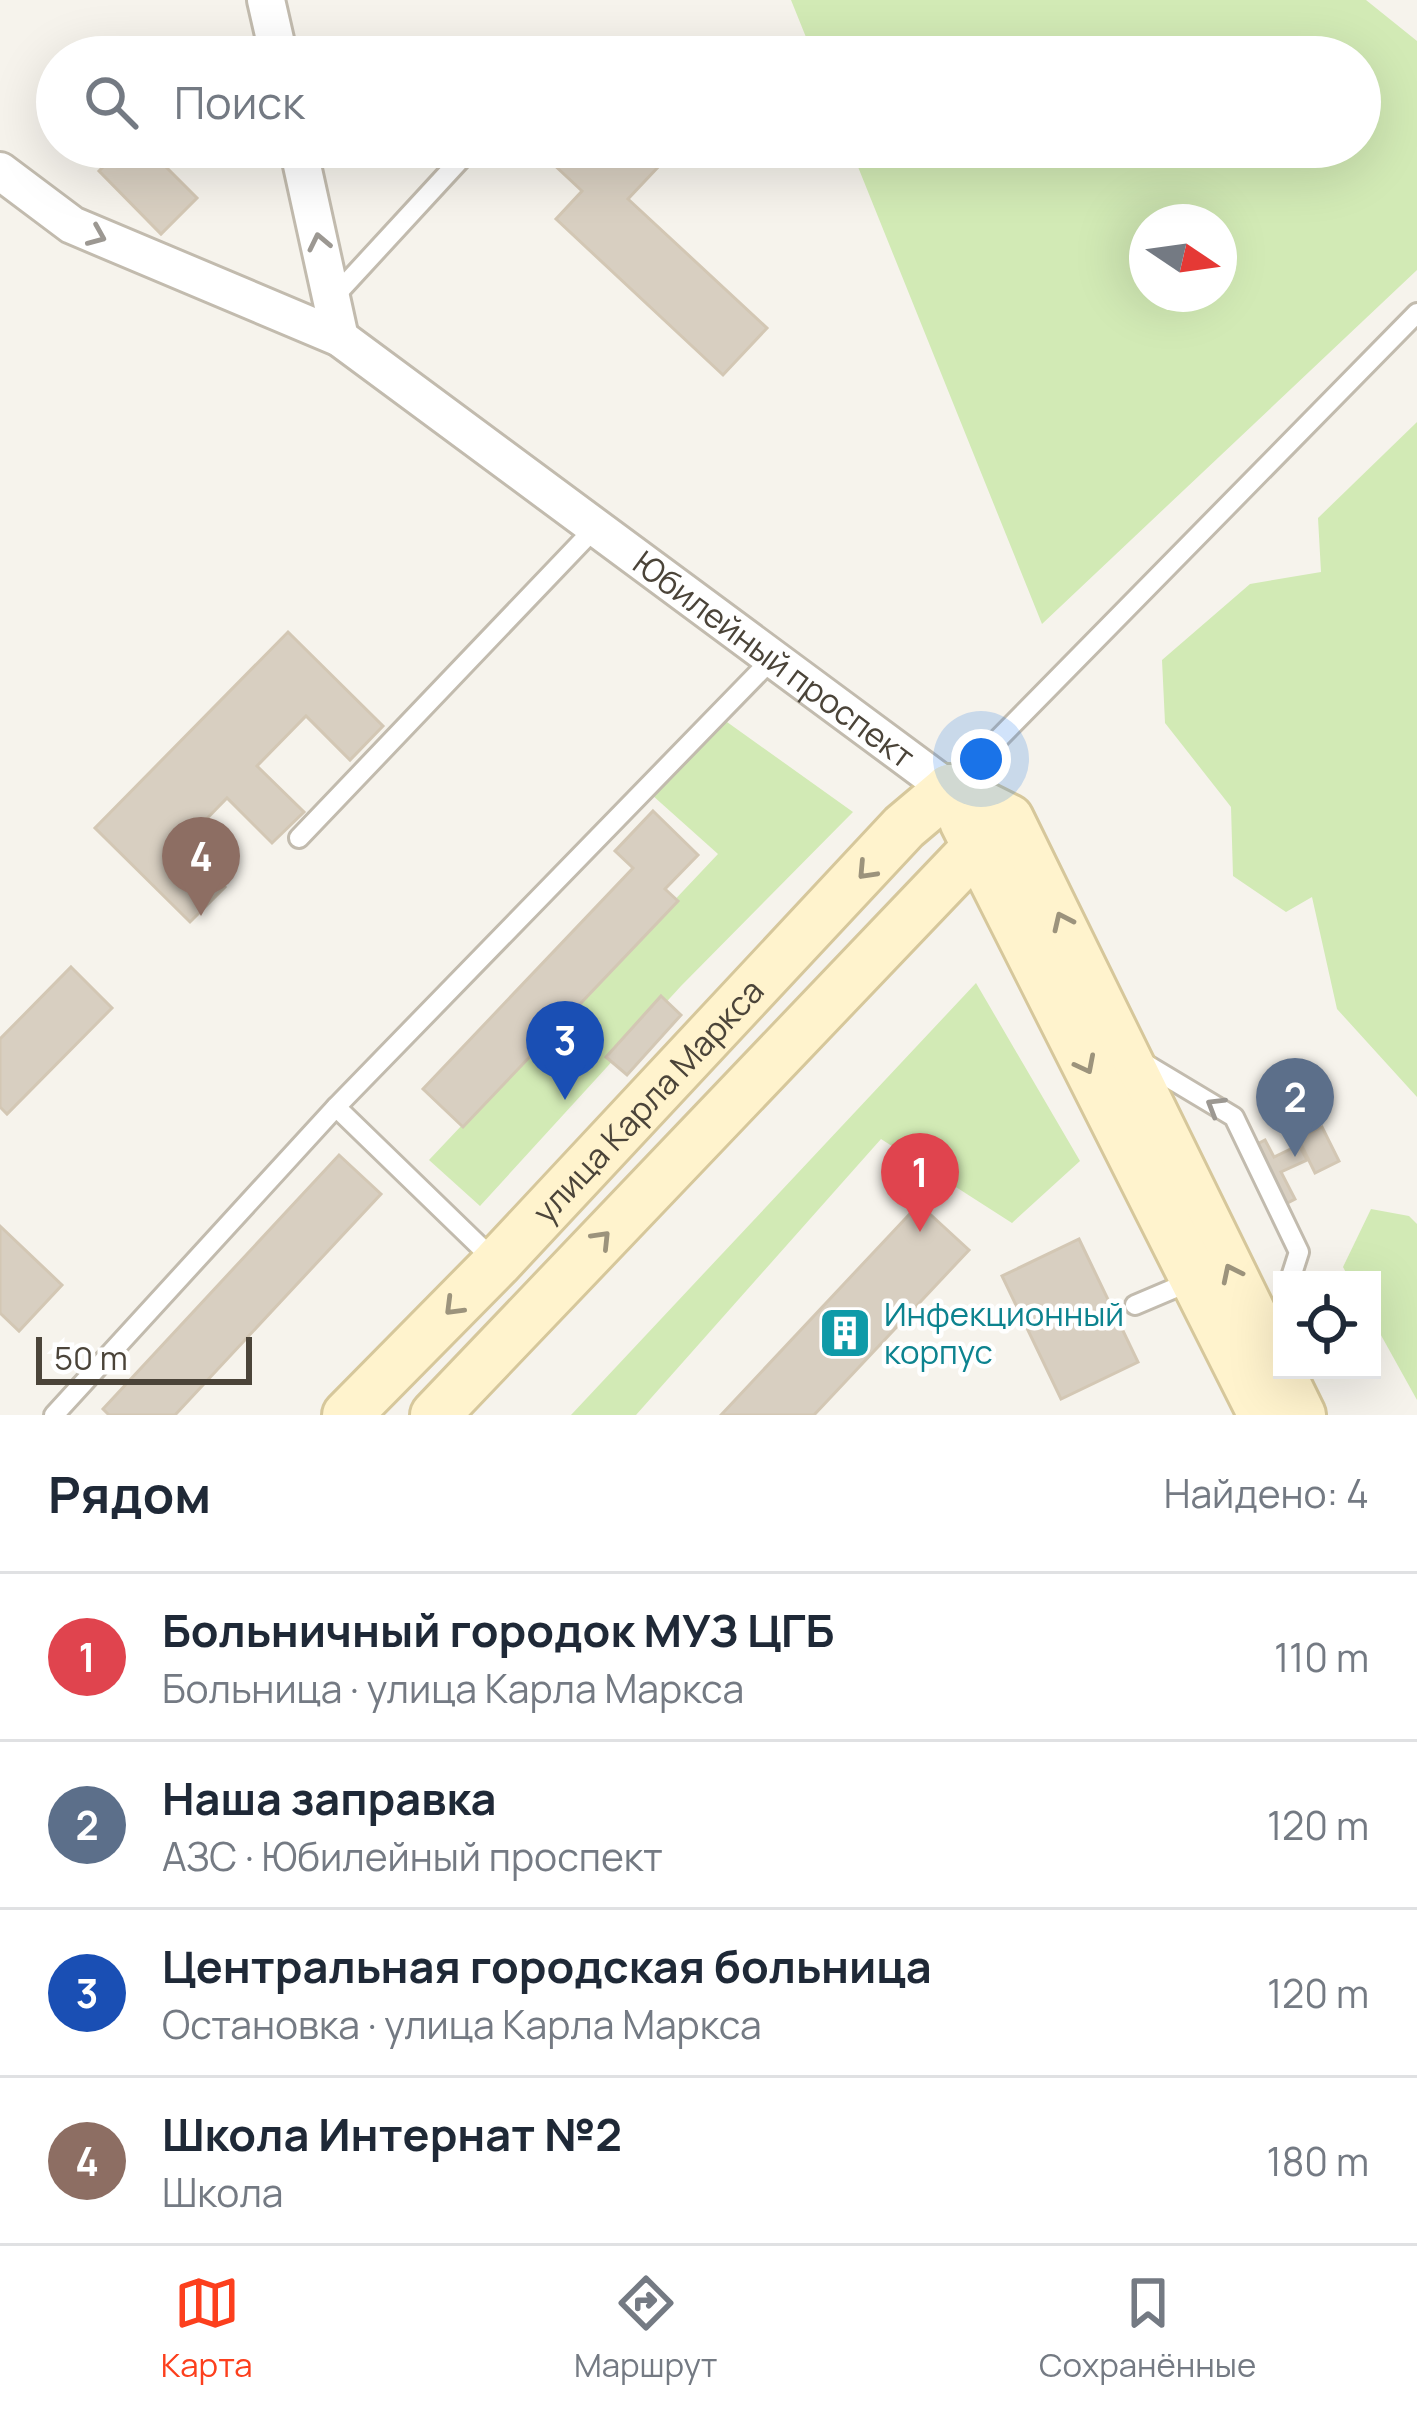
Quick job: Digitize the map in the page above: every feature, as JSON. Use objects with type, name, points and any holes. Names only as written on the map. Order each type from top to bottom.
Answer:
[{"type":"main road","points":[[949,789],[1263,1415]]},
{"type":"main road","name":"Юбилейный проспект","points":[[949,789],[1009,819],[1271,1338],[1301,1415]]},
{"type":"main road","name":"улица Карла Маркса","points":[[353,1413],[904,827],[949,789]]},
{"type":"main road","name":"улица Карла Маркса","points":[[434,1415],[977,847]]},
{"type":"street","points":[[266,0],[274,36]]},
{"type":"street","points":[[302,168],[340,338]]},
{"type":"street","name":"Юбилейный проспект","points":[[0,171],[72,225],[340,338],[949,789]]},
{"type":"lane","points":[[331,301],[453,168]]},
{"type":"lane","points":[[949,789],[1417,313]]},
{"type":"lane","points":[[299,838],[594,529]]},
{"type":"lane","points":[[54,1415],[336,1107],[771,660]]},
{"type":"lane","points":[[1124,1051],[1234,1117],[1298,1252],[1293,1271]]},
{"type":"lane","points":[[336,1107],[497,1263]]},
{"type":"lane","points":[[1135,1305],[1194,1280]]},
{"type":"green space","points":[[791,0],[1366,0],[1417,41],[1417,270],[1042,624],[858,168],[1381,168],[1381,36],[806,36]]},
{"type":"green space","points":[[1417,422],[1417,1097],[1337,1009],[1312,897],[1286,912],[1233,876],[1231,807],[1165,723],[1162,660],[1250,584],[1321,572],[1318,518]]},
{"type":"green space","points":[[720,717],[853,812],[681,986],[480,1206],[429,1160],[718,854],[652,795]]},
{"type":"green space","points":[[976,983],[1080,1161],[1012,1223],[881,1139],[636,1415],[571,1415]]},
{"type":"green space","points":[[1371,1209],[1409,1216],[1417,1224],[1417,1400],[1381,1335],[1381,1271],[1345,1271]]},
{"type":"building","points":[[167,168],[197,198],[161,234],[99,171]]},
{"type":"building","points":[[557,168],[657,168],[628,199],[767,328],[723,375],[556,219],[582,191]]},
{"type":"building","points":[[288,632],[383,726],[350,760],[306,716],[257,766],[304,812],[272,843],[227,798],[182,844],[225,887],[190,922],[95,828]]},
{"type":"building","points":[[653,811],[698,855],[665,889],[678,901],[463,1127],[423,1089],[633,868],[615,851]]},
{"type":"building","points":[[71,967],[112,1008],[7,1114],[0,1107],[0,1039]]},
{"type":"building","points":[[661,996],[681,1015],[627,1075],[606,1057]]},
{"type":"building","points":[[1322,1127],[1339,1161],[1315,1173],[1298,1138]]},
{"type":"building","points":[[1265,1140],[1274,1157],[1299,1145],[1307,1160],[1281,1172],[1295,1199],[1274,1210],[1244,1151]]},
{"type":"building","points":[[339,1155],[381,1194],[175,1415],[109,1415],[103,1409]]},
{"type":"building","name":"Инфекционный корпус","points":[[919,1204],[969,1250],[814,1415],[721,1415]]},
{"type":"building","points":[[0,1226],[62,1285],[19,1331],[0,1313]]},
{"type":"building","points":[[1079,1239],[1138,1362],[1061,1399],[1002,1276]]},
{"type":"place","name":"Школа Интернат №2","points":[[201,916]]},
{"type":"place","name":"Центральная городская больница","points":[[565,1100]]},
{"type":"place","name":"Наша заправка","points":[[1295,1157]]},
{"type":"place","name":"Больничный городок МУЗ ЦГБ","points":[[920,1232]]},
{"type":"place","name":"Инфекционный корпус","points":[[845,1333]]}]
